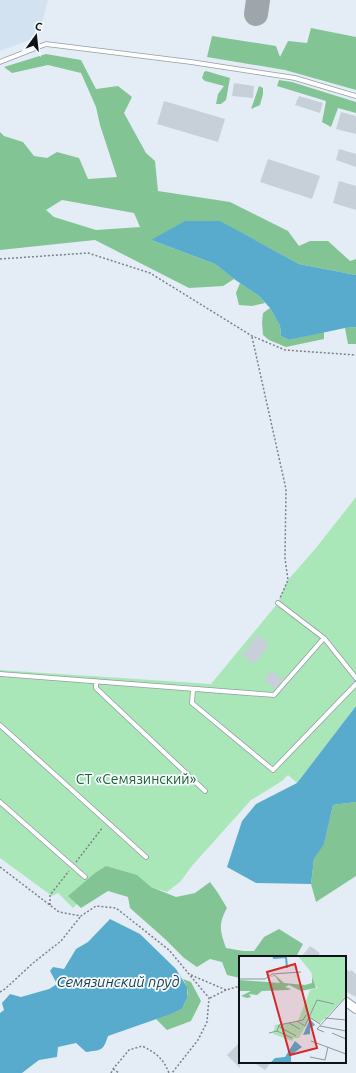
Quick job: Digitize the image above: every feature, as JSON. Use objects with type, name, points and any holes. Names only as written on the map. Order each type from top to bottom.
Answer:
[{"type":"street","points":[[346,1002],[356,1009]]},
{"type":"lane","points":[[0,62],[46,44],[191,62],[295,78],[356,96]]},
{"type":"lane","points":[[278,603],[324,638],[356,678]]},
{"type":"lane","points":[[0,674],[274,695],[324,638]]},
{"type":"lane","points":[[96,682],[96,688],[205,791]]},
{"type":"lane","points":[[193,689],[192,703],[273,770],[356,684]]},
{"type":"lane","points":[[0,725],[146,857]]},
{"type":"lane","points":[[0,802],[84,877]]},
{"type":"path","points":[[0,259],[88,253],[150,273],[252,336],[285,350],[356,355]]},
{"type":"path","points":[[252,336],[286,489],[285,559],[288,580],[278,603]]},
{"type":"path","points":[[0,867],[59,912],[81,916]]},
{"type":"path","points":[[0,992],[33,962],[61,941],[81,916],[96,906],[116,908],[169,950],[209,998],[207,1022],[198,1040],[170,1073],[165,1063],[154,1052],[142,1046],[129,1050],[113,1068],[111,1073]]},
{"type":"path","points":[[189,974],[226,990]]},
{"type":"path","points":[[209,998],[226,990],[239,986]]},
{"type":"path","points":[[113,1068],[119,1073]]},
{"type":"shaded area","points":[[0,0],[48,0],[38,37],[0,51]]},
{"type":"green space","points":[[311,28],[356,37],[356,90],[285,70],[207,57],[212,36],[276,46],[280,57],[288,41],[307,43]]},
{"type":"green space","points":[[46,54],[81,60],[96,89],[118,86],[132,97],[124,113],[146,153],[155,161],[158,191],[230,202],[288,231],[299,246],[310,241],[328,241],[350,261],[356,259],[356,275],[299,264],[219,221],[151,240],[215,264],[234,279],[223,286],[189,288],[95,240],[0,250],[0,132],[4,136],[23,142],[34,156],[47,158],[57,152],[79,158],[88,179],[117,177],[100,125],[96,107],[81,73],[48,65],[12,73],[4,67]],"holes":[[[62,200],[134,213],[140,227],[96,230],[54,217],[46,210]]]},
{"type":"green space","points":[[206,71],[230,78],[226,100],[221,104],[216,104],[218,94],[224,86],[205,81],[202,78],[204,72]]},
{"type":"green space","points":[[279,80],[292,82],[356,102],[356,113],[338,108],[331,127],[322,122],[326,101],[277,86]]},
{"type":"green space","points":[[259,86],[263,88],[260,105],[251,109]]},
{"type":"green space","points":[[240,283],[259,296],[265,303],[252,306],[239,305],[236,293]]},
{"type":"green space","points":[[270,308],[280,326],[281,336],[289,340],[324,332],[324,339],[286,347],[269,340],[263,335],[262,323],[263,313]]},
{"type":"green space","points":[[356,327],[356,344],[348,344],[345,328]]},
{"type":"green space","name":"СТ «Семязинский»","points":[[356,497],[356,706],[297,783],[288,775],[282,781],[251,800],[191,867],[181,881],[167,892],[106,874],[73,908],[58,893],[52,896],[0,858],[0,670],[211,684],[277,604],[288,580],[316,548]]},
{"type":"green space","points":[[356,802],[356,876],[316,902],[311,884],[314,859],[324,843],[333,805]]},
{"type":"green space","points":[[106,866],[137,875],[151,887],[176,897],[195,893],[210,882],[227,908],[221,923],[222,937],[226,948],[254,951],[264,937],[279,929],[303,944],[297,956],[239,956],[239,978],[227,975],[222,962],[210,959],[197,967],[184,958],[130,908],[128,897],[108,891],[81,908],[68,896],[95,873]]},
{"type":"green space","points":[[183,979],[191,982],[201,1001],[191,1021],[167,1030],[156,1019],[182,1009],[186,1001],[187,994],[187,987]]},
{"type":"water","points":[[185,221],[220,221],[299,264],[356,275],[356,327],[289,340],[281,336],[280,326],[270,308],[259,296],[215,264],[151,240]]},
{"type":"water","points":[[356,706],[356,802],[333,805],[324,844],[314,859],[311,884],[256,883],[227,867],[242,821],[256,804],[297,783]]},
{"type":"water","name":"Семязинский пруд","points":[[110,919],[140,934],[176,969],[187,987],[187,998],[182,1009],[108,1036],[105,1045],[99,1050],[86,1052],[76,1043],[58,1047],[57,1057],[39,1060],[22,1073],[0,1073],[0,1013],[4,1010],[2,1003],[10,994],[21,997],[49,989],[57,984],[50,971],[53,967],[64,969],[76,949],[88,942]]},
{"type":"building","points":[[234,83],[254,86],[253,98],[232,96]]},
{"type":"building","points":[[299,96],[323,103],[320,113],[295,105]]},
{"type":"building","points":[[164,101],[225,119],[218,142],[157,124]]},
{"type":"building","points":[[341,112],[356,116],[356,134],[336,129]]},
{"type":"building","points":[[339,149],[356,154],[356,167],[336,160]]},
{"type":"building","points":[[268,159],[320,176],[312,199],[260,182]]},
{"type":"building","points":[[339,181],[356,186],[356,210],[333,203]]},
{"type":"building","points":[[257,635],[269,644],[255,664],[242,655]]},
{"type":"building","points":[[271,671],[283,679],[275,689],[264,681]]},
{"type":"building","points":[[310,946],[320,953],[318,956],[302,956]]},
{"type":"building","points":[[346,969],[350,972],[351,970],[356,974],[356,997],[346,992]]},
{"type":"building","points":[[239,1043],[240,1068],[227,1055]]},
{"type":"building","points":[[254,1063],[270,1063],[265,1070]]},
{"type":"taxiway","points":[[256,14],[258,0]]}]
